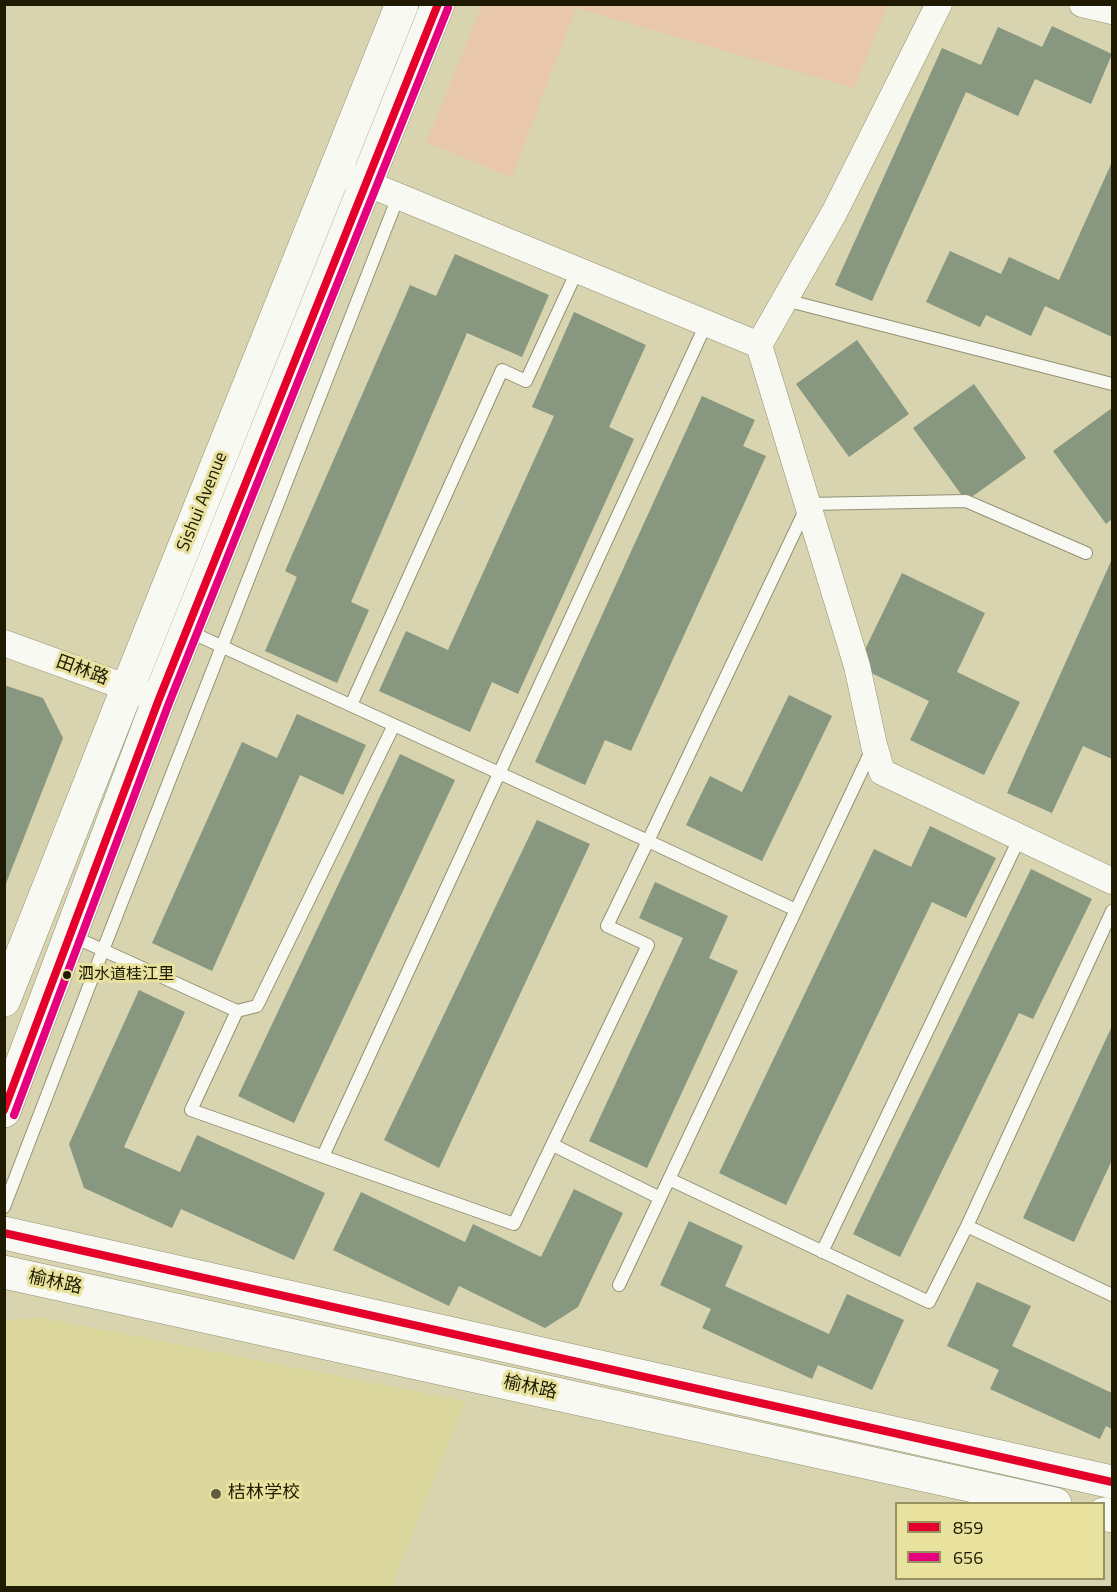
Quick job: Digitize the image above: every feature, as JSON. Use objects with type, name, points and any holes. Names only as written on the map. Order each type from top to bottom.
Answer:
[{"type":"street","name":"Sishui Avenue","points":[[4,1000],[402,4]]},
{"type":"street","name":"Sishui Avenue","points":[[4,1111],[159,699],[438,4]]},
{"type":"street","points":[[939,4],[834,213],[759,345],[857,666],[882,772],[1113,881]]},
{"type":"street","points":[[1083,4],[1113,11]]},
{"type":"street","points":[[337,171],[759,345]]},
{"type":"street","name":"田林路","points":[[4,643],[159,699]]},
{"type":"street","name":"榆林路","points":[[4,1233],[1113,1482]]},
{"type":"street","name":"榆林路","points":[[4,1272],[1050,1502]]},
{"type":"lane","points":[[4,1207],[398,197]]},
{"type":"lane","points":[[351,705],[502,370],[526,381],[577,271]]},
{"type":"lane","points":[[785,300],[1113,384]]},
{"type":"lane","points":[[323,1156],[706,324]]},
{"type":"lane","points":[[237,1011],[191,1110],[514,1224],[648,945],[607,926],[808,504],[966,501],[1086,553]]},
{"type":"lane","points":[[187,630],[796,910]]},
{"type":"lane","points":[[71,936],[237,1011],[257,1006],[394,725]]},
{"type":"lane","points":[[619,1285],[874,745]]},
{"type":"lane","points":[[822,1252],[1020,837]]},
{"type":"lane","points":[[669,1179],[928,1302],[966,1226],[1113,911]]},
{"type":"lane","points":[[553,1145],[660,1198]]},
{"type":"lane","points":[[966,1226],[1111,1290]]},
{"type":"shaded area","points":[[482,4],[888,5],[854,88],[576,8],[512,177],[426,143]]},
{"type":"shaded area","name":"桔林学校","points":[[38,1317],[465,1401],[391,1587],[5,1587],[5,1321]]},
{"type":"building","points":[[1052,26],[1112,54],[1091,104],[1035,79],[1018,116],[966,92],[872,301],[835,285],[942,48],[981,65],[998,27],[1042,47]]},
{"type":"building","points":[[1112,162],[1112,337],[1045,306],[1031,336],[986,315],[980,327],[926,302],[950,251],[1001,274],[1009,257],[1059,280]]},
{"type":"building","points":[[455,254],[549,295],[522,357],[467,333],[351,602],[369,610],[337,683],[265,651],[297,577],[285,571],[410,285],[436,296]]},
{"type":"building","points":[[574,312],[646,345],[609,427],[634,439],[518,694],[492,682],[470,732],[379,691],[406,631],[448,650],[554,416],[532,407]]},
{"type":"building","points":[[857,340],[909,414],[849,457],[796,384]]},
{"type":"building","points":[[974,384],[1026,458],[966,501],[913,428]]},
{"type":"building","points":[[702,396],[755,420],[743,446],[766,456],[631,751],[605,740],[585,785],[535,762]]},
{"type":"building","points":[[1112,408],[1112,519],[1106,524],[1053,451]]},
{"type":"building","points":[[1112,559],[1112,759],[1083,746],[1052,813],[1007,793]]},
{"type":"building","points":[[902,573],[985,613],[957,672],[1020,702],[984,775],[910,740],[929,701],[857,666]]},
{"type":"building","points":[[4,685],[43,698],[63,738],[5,886]]},
{"type":"building","points":[[789,695],[832,716],[762,861],[686,825],[710,776],[742,792]]},
{"type":"building","points":[[297,714],[366,745],[343,795],[300,775],[212,971],[152,943],[242,742],[277,758]]},
{"type":"building","points":[[400,754],[455,780],[294,1123],[238,1096]]},
{"type":"building","points":[[537,820],[590,844],[439,1168],[384,1140]]},
{"type":"building","points":[[930,826],[996,858],[966,918],[932,902],[786,1205],[719,1173],[874,849],[911,867]]},
{"type":"building","points":[[1031,869],[1092,899],[1033,1019],[1019,1013],[900,1257],[853,1234]]},
{"type":"building","points":[[655,882],[728,916],[709,958],[738,971],[647,1168],[589,1141],[683,938],[639,918]]},
{"type":"building","points":[[139,990],[185,1012],[124,1147],[180,1172],[197,1135],[325,1193],[294,1260],[181,1209],[172,1228],[84,1188],[69,1144]]},
{"type":"building","points":[[1112,1026],[1112,1160],[1074,1242],[1023,1218]]},
{"type":"building","points":[[574,1189],[623,1213],[578,1307],[545,1328],[459,1286],[449,1306],[333,1250],[361,1192],[465,1242],[473,1224],[541,1257]]},
{"type":"building","points":[[689,1221],[743,1246],[725,1286],[829,1334],[847,1294],[904,1320],[872,1390],[818,1365],[812,1379],[702,1328],[711,1309],[660,1285]]},
{"type":"building","points":[[977,1282],[1031,1306],[1012,1346],[1112,1393],[1112,1429],[1106,1426],[1100,1439],[990,1389],[999,1370],[947,1346]]},
{"type":"transit line","name":"859","points":[[4,1110],[159,699],[438,4]]},
{"type":"transit line","name":"656","points":[[14,1115],[169,703],[448,8]]},
{"type":"transit line","name":"859","points":[[4,1233],[1112,1482]]},
{"type":"place","name":"泗水道桂江里","points":[[67,975]]},
{"type":"place","name":"桔林学校","points":[[216,1494]]}]
